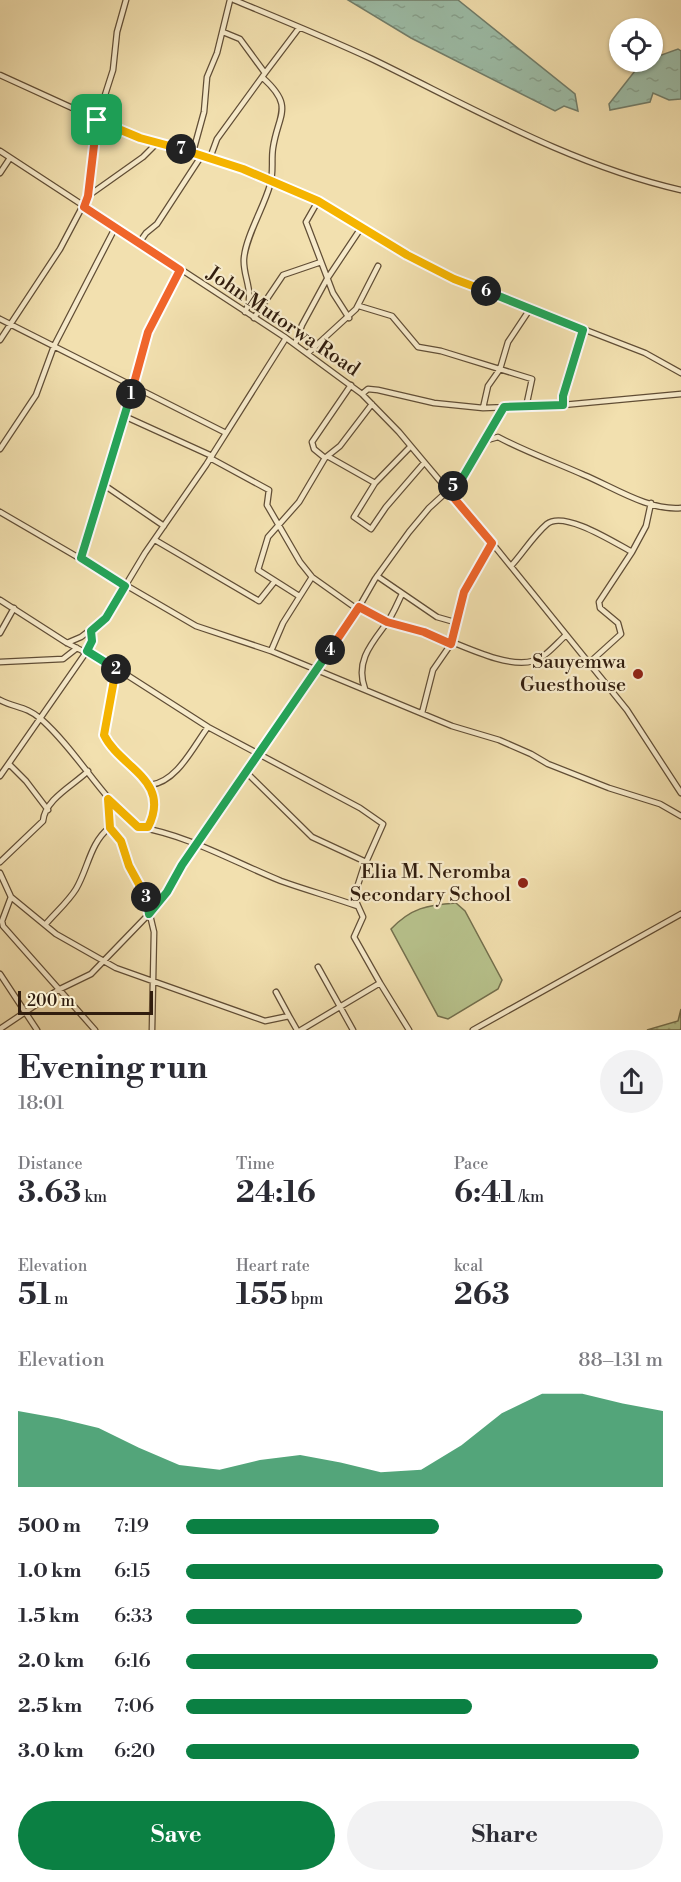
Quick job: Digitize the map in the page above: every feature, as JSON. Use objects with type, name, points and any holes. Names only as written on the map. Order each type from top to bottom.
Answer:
[{"type":"street","points":[[0,340],[84,207],[88,196],[97,120],[113,70],[117,32],[126,0]]},
{"type":"street","points":[[193,152],[204,112],[207,77],[232,0],[371,59],[520,133],[619,174],[681,190]]},
{"type":"street","points":[[210,158],[222,131],[299,28]]},
{"type":"street","points":[[223,32],[240,39],[275,89],[284,113],[273,149],[271,181],[244,259],[249,285],[249,304],[245,312]]},
{"type":"street","points":[[0,75],[97,120],[156,142],[202,155],[318,201],[361,228],[454,279],[645,353],[681,373]]},
{"type":"street","points":[[88,196],[143,157],[156,142]]},
{"type":"street","name":"John Mutorwa Road","points":[[0,151],[295,344],[362,394],[411,447],[492,543],[627,710],[681,793]]},
{"type":"street","points":[[139,243],[146,232],[157,224],[202,155]]},
{"type":"street","points":[[0,173],[10,158]]},
{"type":"street","points":[[318,201],[306,222],[336,302],[349,318]]},
{"type":"street","points":[[0,449],[36,395],[54,346],[115,228]]},
{"type":"street","points":[[295,344],[302,325],[327,279],[361,228]]},
{"type":"street","points":[[254,318],[279,278],[321,262]]},
{"type":"street","points":[[308,353],[349,318],[359,306],[378,266]]},
{"type":"street","points":[[81,558],[148,332],[180,270]]},
{"type":"street","points":[[359,306],[392,316],[418,347],[441,351],[532,379],[526,407]]},
{"type":"street","points":[[483,408],[488,386],[500,369],[508,342],[530,309]]},
{"type":"street","points":[[0,320],[226,433]]},
{"type":"street","points":[[563,405],[563,396],[583,330]]},
{"type":"street","points":[[67,643],[91,631],[106,618],[286,338]]},
{"type":"street","points":[[351,385],[312,442],[314,449],[327,458],[375,483]]},
{"type":"street","points":[[362,394],[372,389],[434,403],[483,408],[563,405],[681,394]]},
{"type":"street","points":[[299,596],[260,572],[258,568],[268,537],[298,502],[327,458],[372,404]]},
{"type":"street","points":[[0,1029],[58,990],[91,974],[167,892],[197,844],[358,608],[377,576],[409,532],[463,477],[504,407]]},
{"type":"street","points":[[124,416],[211,457],[269,490],[267,505],[300,562],[312,577],[358,608],[387,622],[424,632],[451,644],[523,663],[535,661],[548,653],[566,635]]},
{"type":"street","points":[[487,438],[498,437],[651,503],[671,509],[681,508]]},
{"type":"street","points":[[411,447],[375,483],[353,515],[371,529],[386,507],[424,463]]},
{"type":"street","points":[[104,485],[164,526]]},
{"type":"street","points":[[589,663],[621,634],[618,623],[600,608],[599,602],[646,526],[651,503]]},
{"type":"street","points":[[0,512],[196,626],[271,651],[422,713],[499,740],[548,764],[609,788],[652,801],[681,816]]},
{"type":"street","points":[[511,567],[547,525],[559,520],[589,529],[632,552]]},
{"type":"street","points":[[155,540],[259,601],[276,581]]},
{"type":"street","points":[[422,713],[433,670],[451,644],[464,592],[492,543]]},
{"type":"street","points":[[377,576],[437,617],[458,623]]},
{"type":"street","points":[[271,651],[299,596],[312,577]]},
{"type":"street","points":[[365,689],[363,659],[402,594]]},
{"type":"street","points":[[0,600],[67,643],[87,651],[116,668],[208,727],[360,808],[383,824],[356,887],[354,897],[363,917],[354,937],[409,1030]]},
{"type":"street","points":[[0,633],[14,608]]},
{"type":"street","points":[[0,776],[87,651],[92,641],[91,631]]},
{"type":"street","points":[[0,662],[63,659],[77,648]]},
{"type":"street","points":[[116,668],[104,735],[150,785],[154,807],[148,827]]},
{"type":"street","points":[[0,700],[21,706],[41,719],[88,771],[108,799],[138,827],[148,827],[197,844],[282,880],[357,906]]},
{"type":"street","points":[[150,785],[165,781],[173,774],[208,727]]},
{"type":"street","points":[[9,764],[26,781],[48,810]]},
{"type":"street","points":[[0,862],[44,821],[48,810],[61,793],[88,771]]},
{"type":"street","points":[[246,772],[312,837],[366,862]]},
{"type":"street","points":[[108,799],[110,828],[121,841],[129,866],[146,898],[154,932],[152,1030]]},
{"type":"street","points":[[45,925],[75,890],[102,834],[110,828]]},
{"type":"street","points":[[0,873],[11,897],[45,925],[104,962],[134,976],[265,1021],[289,1016]]},
{"type":"street","points":[[11,897],[2,921],[3,926],[95,1030]]},
{"type":"street","points":[[473,1030],[681,914]]},
{"type":"street","points":[[318,967],[353,1030]]},
{"type":"street","points":[[0,974],[37,1030]]},
{"type":"street","points":[[276,992],[299,1030],[380,983]]},
{"type":"green space","points":[[456,903],[465,911],[502,980],[498,989],[448,1019],[438,1016],[391,929],[406,916],[420,909]]},
{"type":"green space","points":[[681,1009],[681,1030],[647,1030],[678,1021]]},
{"type":"water","points":[[348,0],[458,0],[575,94],[578,111],[564,106],[555,111],[411,38]]},
{"type":"water","points":[[678,49],[681,51],[681,99],[669,100],[653,93],[650,102],[610,110],[609,104],[634,72],[663,72],[663,54]]},
{"type":"place","name":"Sauyemwa Guesthouse","points":[[638,674]]},
{"type":"place","name":"Elia M. Neromba Secondary School","points":[[523,883]]},
{"type":"route","points":[[97,120],[140,138],[220,160],[318,201],[407,255],[454,279],[583,330],[577,354],[571,365],[563,405],[504,407],[463,477],[448,491],[492,543],[460,600],[458,623],[451,644],[424,632],[387,622],[359,607],[182,865],[167,892],[149,914],[146,898],[129,866],[121,841],[110,828],[108,799],[120,813],[138,827],[148,827],[152,820],[154,807],[150,785],[106,740],[104,730],[116,668],[87,651],[92,641],[91,631],[106,618],[125,586],[81,558],[148,332],[180,270],[84,207],[88,196],[97,120]]}]
